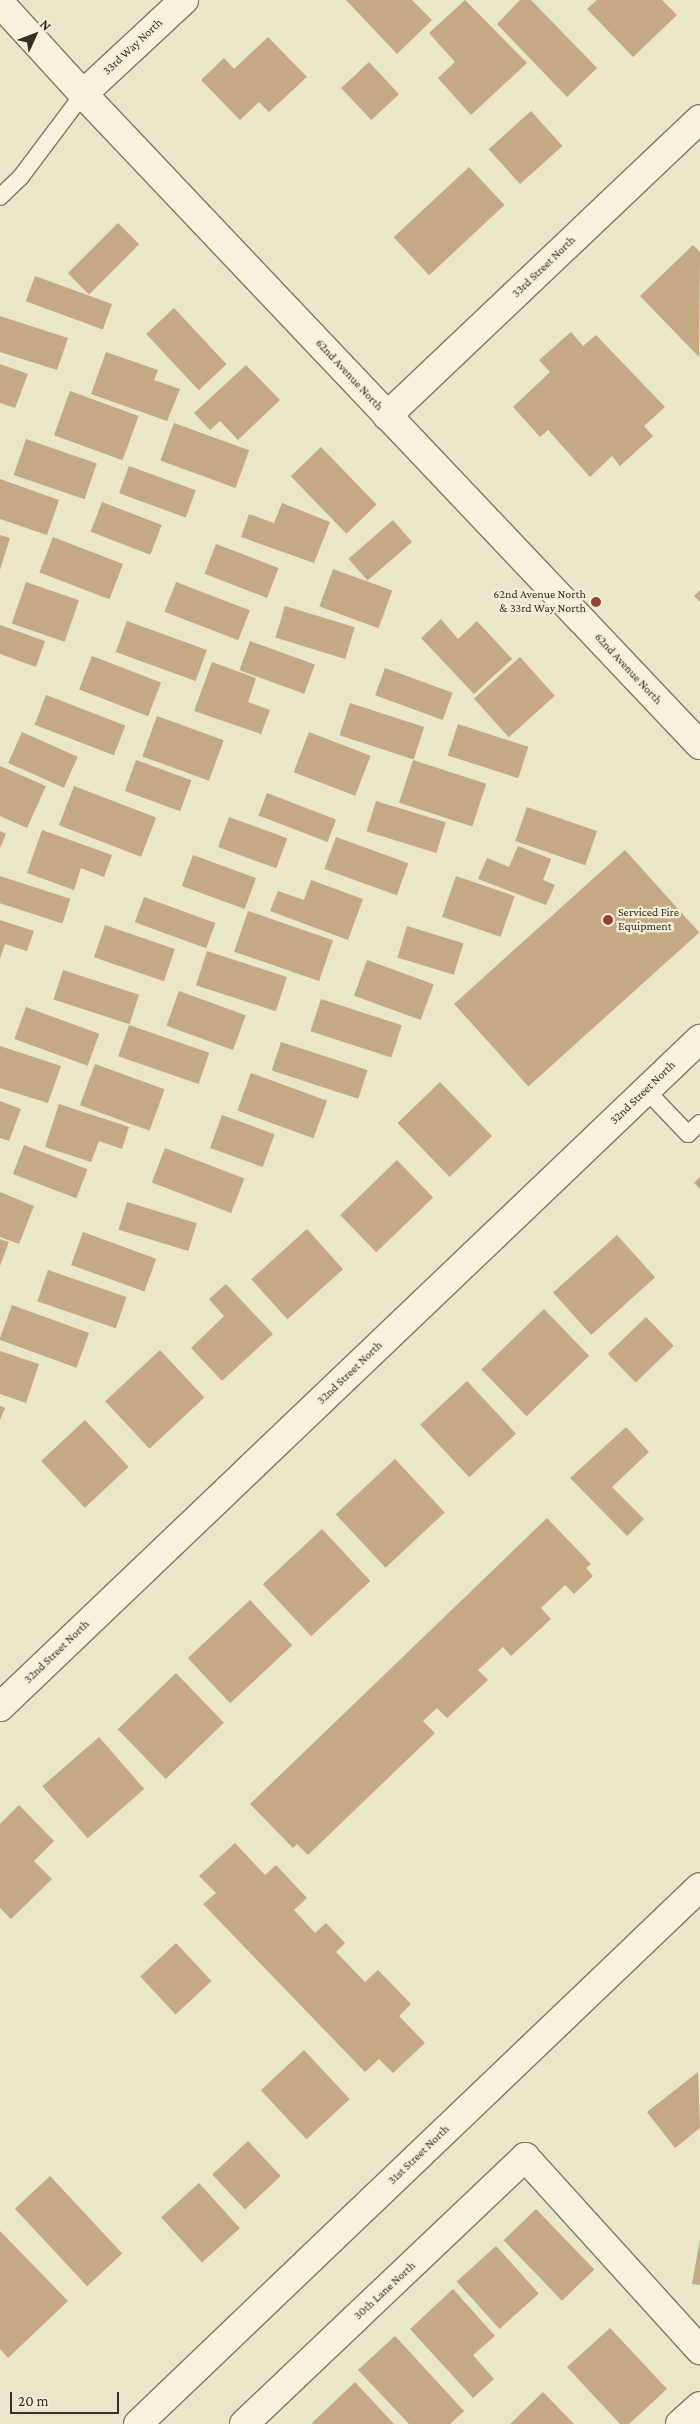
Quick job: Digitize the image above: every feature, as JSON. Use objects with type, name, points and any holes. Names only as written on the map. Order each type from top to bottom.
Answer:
[{"type":"street","name":"33rd Way North","points":[[83,94],[184,0]]},
{"type":"street","name":"62nd Avenue North","points":[[0,3],[83,94],[700,745]]},
{"type":"street","name":"33rd Street North","points":[[387,416],[700,119]]},
{"type":"street","name":"32nd Street North","points":[[0,1707],[700,1039]]},
{"type":"street","name":"31st Street North","points":[[138,2424],[700,1886]]},
{"type":"street","name":"30th Lane North","points":[[244,2424],[525,2158],[700,2350]]},
{"type":"street","points":[[680,2424],[700,2406]]},
{"type":"lane","points":[[1,193],[20,178],[83,94]]},
{"type":"lane","points":[[646,1090],[688,1134],[700,1123]]},
{"type":"building","points":[[346,0],[412,0],[432,20],[397,54]]},
{"type":"building","points":[[465,0],[527,63],[471,115],[438,78],[455,62],[429,33]]},
{"type":"building","points":[[520,0],[531,0],[597,68],[567,97],[497,24]]},
{"type":"building","points":[[597,0],[662,0],[677,15],[633,57],[587,9]]},
{"type":"building","points":[[268,37],[307,77],[269,112],[259,102],[240,120],[201,80],[224,58],[234,69]]},
{"type":"building","points":[[369,62],[399,94],[371,120],[341,88]]},
{"type":"building","points":[[531,111],[562,146],[520,184],[489,149]]},
{"type":"building","points":[[469,167],[504,205],[429,275],[394,237]]},
{"type":"building","points":[[118,223],[139,244],[89,294],[68,273]]},
{"type":"building","points":[[693,245],[700,252],[699,357],[640,296]]},
{"type":"building","points":[[35,276],[112,304],[103,329],[26,301]]},
{"type":"building","points":[[174,308],[227,364],[199,390],[146,334]]},
{"type":"building","points":[[0,316],[68,338],[57,370],[0,352]]},
{"type":"building","points":[[571,332],[583,346],[596,335],[665,407],[644,426],[653,436],[620,466],[612,456],[590,477],[548,430],[540,437],[513,407],[550,372],[539,360]]},
{"type":"building","points":[[106,352],[158,370],[154,380],[180,389],[167,421],[91,394]]},
{"type":"building","points":[[0,364],[28,374],[15,408],[0,403]]},
{"type":"building","points":[[246,365],[280,400],[238,440],[220,421],[210,430],[194,413]]},
{"type":"building","points":[[70,391],[139,416],[123,460],[54,435]]},
{"type":"building","points":[[174,423],[249,450],[235,488],[160,461]]},
{"type":"building","points":[[26,439],[97,463],[85,499],[14,475]]},
{"type":"building","points":[[321,447],[377,505],[346,534],[291,476]]},
{"type":"building","points":[[129,466],[196,490],[186,518],[119,493]]},
{"type":"building","points":[[0,479],[59,500],[47,535],[0,519]]},
{"type":"building","points":[[102,502],[162,525],[150,555],[91,532]]},
{"type":"building","points":[[282,503],[330,522],[314,563],[241,537],[249,514],[274,523]]},
{"type":"building","points":[[393,520],[412,542],[367,581],[348,559]]},
{"type":"building","points":[[0,535],[10,538],[0,570]]},
{"type":"building","points":[[53,537],[123,564],[109,599],[39,572]]},
{"type":"building","points":[[216,544],[279,568],[267,598],[205,574]]},
{"type":"building","points":[[333,569],[392,591],[379,628],[319,607]]},
{"type":"building","points":[[26,582],[79,600],[65,642],[12,624]]},
{"type":"building","points":[[176,582],[250,610],[238,640],[165,612]]},
{"type":"building","points":[[700,590],[700,602],[694,596]]},
{"type":"building","points":[[285,606],[355,627],[345,659],[275,638]]},
{"type":"building","points":[[441,619],[458,639],[477,621],[512,659],[474,694],[421,638]]},
{"type":"building","points":[[127,621],[207,650],[196,681],[116,652]]},
{"type":"building","points":[[0,625],[45,641],[36,667],[0,654]]},
{"type":"building","points":[[250,641],[315,665],[304,694],[239,670]]},
{"type":"building","points":[[92,656],[161,683],[148,716],[79,690]]},
{"type":"building","points":[[520,657],[555,696],[509,737],[474,698]]},
{"type":"building","points":[[212,662],[256,678],[248,702],[270,710],[261,734],[194,711]]},
{"type":"building","points":[[385,668],[453,693],[443,720],[375,695]]},
{"type":"building","points":[[46,695],[125,725],[114,755],[35,725]]},
{"type":"building","points":[[350,703],[424,727],[414,759],[339,735]]},
{"type":"building","points":[[157,716],[224,740],[209,781],[142,756]]},
{"type":"building","points":[[458,724],[528,747],[518,778],[448,755]]},
{"type":"building","points":[[22,732],[78,757],[64,788],[8,763]]},
{"type":"building","points":[[309,732],[371,756],[355,796],[294,772]]},
{"type":"building","points":[[136,760],[191,780],[180,811],[125,791]]},
{"type":"building","points":[[413,760],[486,784],[472,827],[399,803]]},
{"type":"building","points":[[0,766],[46,786],[27,828],[0,816]]},
{"type":"building","points":[[74,786],[156,818],[141,857],[59,825]]},
{"type":"building","points":[[267,793],[336,820],[327,842],[258,815]]},
{"type":"building","points":[[376,801],[446,822],[436,853],[367,832]]},
{"type":"building","points":[[527,807],[597,831],[585,865],[515,841]]},
{"type":"building","points":[[229,817],[287,838],[276,868],[218,847]]},
{"type":"building","points":[[42,830],[112,855],[104,877],[81,868],[74,890],[27,873]]},
{"type":"building","points":[[0,831],[6,834],[0,848]]},
{"type":"building","points":[[336,837],[408,863],[397,895],[324,869]]},
{"type":"building","points":[[518,846],[551,859],[543,880],[555,885],[546,905],[478,879],[487,858],[509,867]]},
{"type":"building","points":[[625,850],[699,932],[528,1086],[454,1004]]},
{"type":"building","points":[[193,855],[256,878],[245,909],[182,886]]},
{"type":"building","points":[[0,876],[70,899],[62,924],[0,903]]},
{"type":"building","points":[[456,876],[515,896],[501,937],[442,917]]},
{"type":"building","points":[[311,880],[363,899],[348,940],[270,911],[278,891],[304,900]]},
{"type":"building","points":[[144,897],[215,923],[206,948],[135,922]]},
{"type":"building","points":[[248,911],[333,940],[319,981],[234,952]]},
{"type":"building","points":[[0,920],[34,931],[27,951],[5,944],[0,959]]},
{"type":"building","points":[[105,925],[175,949],[164,981],[94,957]]},
{"type":"building","points":[[407,926],[463,943],[454,975],[397,958]]},
{"type":"building","points":[[207,951],[287,977],[276,1011],[196,985]]},
{"type":"building","points":[[367,960],[434,984],[421,1020],[354,996]]},
{"type":"building","points":[[63,970],[139,995],[130,1024],[53,999]]},
{"type":"building","points":[[179,991],[246,1015],[233,1050],[166,1026]]},
{"type":"building","points":[[321,999],[402,1025],[391,1058],[310,1031]]},
{"type":"building","points":[[26,1007],[99,1034],[88,1066],[14,1039]]},
{"type":"building","points":[[129,1025],[209,1053],[199,1084],[118,1056]]},
{"type":"building","points":[[281,1042],[368,1070],[358,1099],[272,1071]]},
{"type":"building","points":[[0,1046],[61,1066],[48,1103],[0,1088]]},
{"type":"building","points":[[95,1064],[165,1089],[149,1131],[80,1105]]},
{"type":"building","points":[[251,1073],[327,1101],[313,1138],[237,1111]]},
{"type":"building","points":[[440,1082],[492,1136],[450,1177],[398,1123]]},
{"type":"building","points":[[0,1101],[21,1109],[9,1141],[0,1138]]},
{"type":"building","points":[[59,1104],[129,1127],[122,1149],[99,1141],[91,1162],[45,1147]]},
{"type":"building","points":[[222,1115],[275,1134],[263,1167],[210,1148]]},
{"type":"building","points":[[24,1145],[87,1169],[76,1198],[13,1174]]},
{"type":"building","points":[[165,1148],[244,1178],[231,1213],[152,1183]]},
{"type":"building","points":[[397,1160],[433,1197],[376,1252],[340,1215]]},
{"type":"building","points":[[700,1177],[700,1189],[694,1183]]},
{"type":"building","points":[[0,1192],[34,1206],[19,1244],[0,1237]]},
{"type":"building","points":[[127,1202],[197,1223],[188,1251],[119,1230]]},
{"type":"building","points":[[307,1229],[343,1269],[287,1319],[251,1279]]},
{"type":"building","points":[[83,1232],[156,1259],[144,1292],[71,1265]]},
{"type":"building","points":[[617,1235],[655,1277],[591,1335],[553,1293]]},
{"type":"building","points":[[0,1239],[9,1242],[0,1266]]},
{"type":"building","points":[[48,1270],[126,1297],[116,1328],[37,1301]]},
{"type":"building","points":[[226,1284],[273,1334],[222,1381],[191,1348],[224,1316],[209,1299]]},
{"type":"building","points":[[12,1305],[89,1333],[76,1368],[0,1340]]},
{"type":"building","points":[[544,1309],[589,1356],[527,1416],[481,1369]]},
{"type":"building","points":[[646,1317],[674,1346],[636,1383],[608,1354]]},
{"type":"building","points":[[160,1350],[204,1398],[149,1449],[105,1401]]},
{"type":"building","points":[[0,1351],[39,1364],[26,1403],[0,1394]]},
{"type":"building","points":[[467,1381],[516,1434],[469,1477],[420,1425]]},
{"type":"building","points":[[0,1406],[5,1408],[0,1420]]},
{"type":"building","points":[[85,1420],[129,1467],[85,1508],[41,1461]]},
{"type":"building","points":[[626,1427],[649,1452],[612,1487],[644,1519],[627,1536],[570,1478]]},
{"type":"building","points":[[395,1459],[445,1512],[386,1568],[336,1514]]},
{"type":"building","points":[[547,1518],[591,1564],[586,1568],[593,1576],[574,1594],[565,1585],[541,1608],[551,1619],[511,1656],[503,1647],[478,1670],[488,1680],[447,1718],[437,1708],[423,1721],[435,1733],[308,1855],[297,1844],[293,1848],[250,1804]]},
{"type":"building","points":[[322,1529],[370,1581],[311,1636],[263,1584]]},
{"type":"building","points":[[250,1600],[292,1645],[230,1703],[188,1658]]},
{"type":"building","points":[[176,1673],[224,1723],[166,1779],[118,1729]]},
{"type":"building","points":[[99,1737],[144,1789],[88,1838],[42,1786]]},
{"type":"building","points":[[19,1805],[54,1841],[34,1861],[52,1879],[11,1919],[0,1908],[0,1824]]},
{"type":"building","points":[[235,1843],[265,1875],[276,1865],[307,1898],[294,1910],[315,1933],[326,1923],[345,1943],[336,1952],[365,1982],[378,1970],[411,2004],[399,2016],[425,2043],[393,2073],[379,2059],[365,2072],[203,1904],[216,1893],[199,1876]]},
{"type":"building","points":[[176,1943],[211,1981],[176,2014],[140,1976]]},
{"type":"building","points":[[304,2050],[350,2099],[307,2139],[261,2090]]},
{"type":"building","points":[[698,2072],[700,2128],[675,2148],[647,2112]]},
{"type":"building","points":[[248,2141],[281,2176],[245,2210],[212,2174]]},
{"type":"building","points":[[50,2176],[122,2254],[87,2286],[15,2209]]},
{"type":"building","points":[[199,2183],[240,2228],[202,2262],[161,2217]]},
{"type":"building","points":[[536,2209],[594,2269],[562,2301],[504,2240]]},
{"type":"building","points":[[0,2231],[68,2301],[8,2358],[0,2349]]},
{"type":"building","points":[[700,2239],[700,2285],[692,2284]]},
{"type":"building","points":[[496,2246],[539,2294],[499,2329],[457,2281]]},
{"type":"building","points":[[453,2289],[495,2336],[473,2355],[494,2379],[473,2398],[410,2329]]},
{"type":"building","points":[[610,2328],[667,2389],[629,2424],[620,2424],[567,2367]]},
{"type":"building","points":[[395,2336],[464,2411],[450,2424],[409,2424],[358,2370]]},
{"type":"building","points":[[355,2382],[394,2424],[312,2423]]},
{"type":"building","points":[[543,2392],[574,2424],[510,2424]]},
{"type":"place","name":"62nd Avenue North & 33rd Way North","points":[[596,602]]},
{"type":"place","name":"Serviced Fire Equipment","points":[[608,920]]}]
